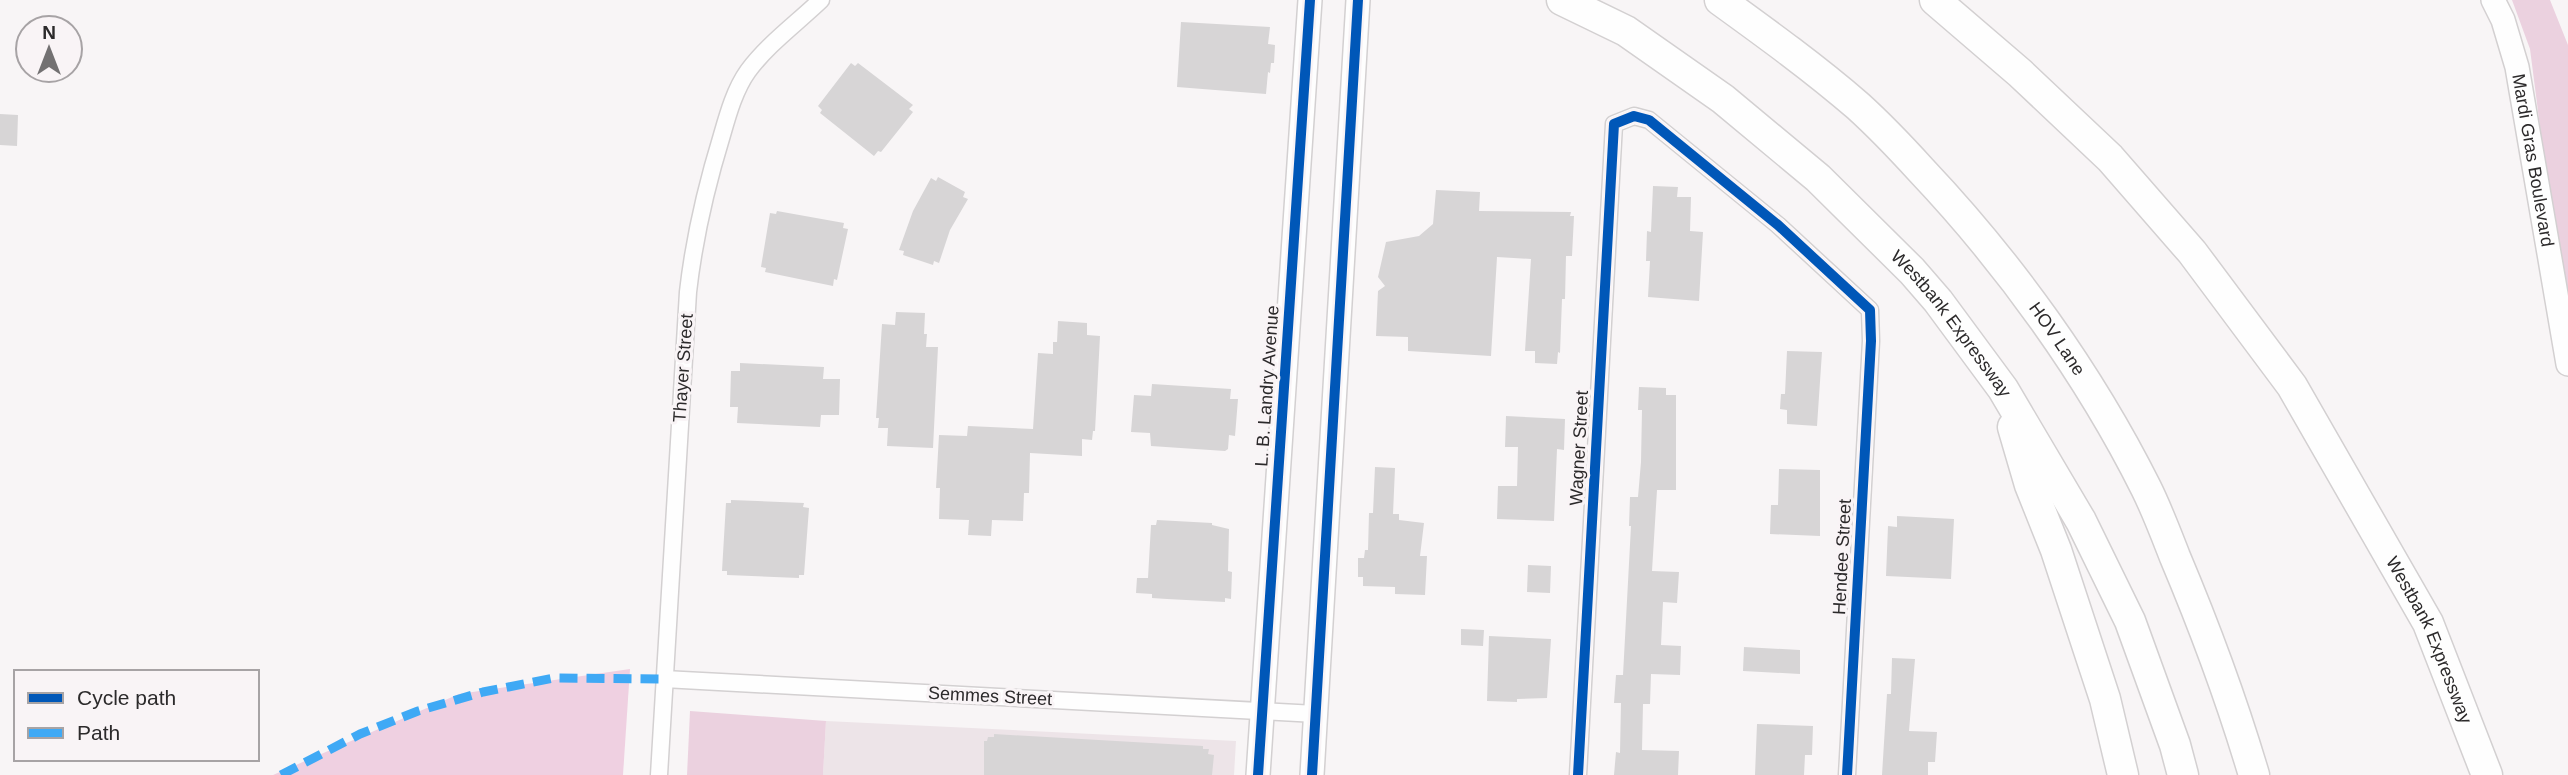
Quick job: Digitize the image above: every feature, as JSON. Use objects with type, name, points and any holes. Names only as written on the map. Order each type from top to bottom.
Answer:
[{"type":"highway","name":"Westbank Expressway","points":[[1562,0],[1626,31],[1723,99],[1818,178],[1912,271],[1938,301],[2003,389],[2081,521],[2130,621],[2175,745],[2183,775]]},
{"type":"highway","name":"HOV Lane","points":[[1720,0],[1802,60],[1860,108],[1929,178],[1963,214],[2012,275],[2086,382],[2146,489],[2196,605],[2234,707],[2255,775]]},
{"type":"highway","name":"Westbank Expressway","points":[[1935,0],[2020,73],[2110,158],[2192,251],[2292,386],[2428,623],[2487,775]]},
{"type":"highway","points":[[2003,389],[2030,485],[2056,550],[2112,724],[2123,775]]},
{"type":"street","name":"Thayer Street","points":[[659,775],[688,292],[696,234],[731,105],[747,72],[821,0]]},
{"type":"street","name":"L. B. Landry Avenue","points":[[1258,775],[1310,0]]},
{"type":"street","points":[[1312,775],[1358,0]]},
{"type":"street","name":"Mardi Gras Boulevard","points":[[2493,0],[2503,20],[2517,66],[2568,364]]},
{"type":"street","name":"Hendee Street","points":[[1614,124],[1633,116],[1649,120],[1778,225],[1870,310],[1871,341],[1847,775]]},
{"type":"street","name":"Wagner Street","points":[[1578,775],[1614,124]]},
{"type":"street","name":"Semmes Street","points":[[664,679],[1316,713]]},
{"type":"shaded area","points":[[2512,0],[2550,0],[2568,45],[2568,296],[2542,142],[2530,49]]},
{"type":"shaded area","points":[[630,669],[623,775],[273,775],[459,694]]},
{"type":"shaded area","points":[[690,711],[826,721],[823,775],[687,775]]},
{"type":"shaded area","points":[[826,721],[1236,741],[1234,775],[823,775]]},
{"type":"building","points":[[1181,22],[1270,27],[1268,44],[1275,45],[1274,63],[1271,63],[1270,73],[1268,72],[1266,94],[1177,87]]},
{"type":"building","points":[[851,63],[855,66],[858,63],[913,105],[909,109],[913,112],[881,152],[878,151],[874,156],[820,113],[822,110],[818,106]]},
{"type":"building","points":[[0,114],[18,115],[17,146],[0,145]]},
{"type":"building","points":[[938,177],[965,192],[963,197],[968,199],[950,230],[939,263],[934,261],[933,265],[903,255],[904,251],[899,250],[913,211],[931,178],[936,181]]},
{"type":"building","points":[[1653,186],[1678,187],[1677,197],[1691,197],[1690,231],[1703,232],[1699,301],[1648,297],[1650,261],[1646,261],[1647,231],[1651,232]]},
{"type":"building","points":[[1436,190],[1480,192],[1479,211],[1571,212],[1570,216],[1574,216],[1572,256],[1566,256],[1565,299],[1562,299],[1560,353],[1558,352],[1557,364],[1535,363],[1535,351],[1525,351],[1531,259],[1497,257],[1491,356],[1408,351],[1408,337],[1376,336],[1378,291],[1385,286],[1378,277],[1386,242],[1419,236],[1433,224]]},
{"type":"building","points":[[777,211],[844,223],[843,228],[848,229],[837,280],[834,279],[833,286],[765,272],[766,268],[761,267],[770,213],[776,214]]},
{"type":"building","points":[[896,312],[925,313],[926,347],[938,347],[933,448],[887,446],[888,428],[878,428],[879,418],[876,418],[882,324],[895,325]]},
{"type":"building","points":[[1058,321],[1087,323],[1087,335],[1100,336],[1095,431],[1092,440],[1082,439],[1082,456],[1030,453],[1029,493],[1024,493],[1023,521],[992,520],[991,536],[968,535],[969,520],[939,519],[940,488],[936,488],[939,435],[967,436],[968,426],[1033,429],[1038,353],[1053,354],[1053,342],[1057,342]]},
{"type":"building","points":[[1787,351],[1822,352],[1817,426],[1787,424],[1787,410],[1780,409],[1781,394],[1785,394]]},
{"type":"building","points":[[740,363],[824,367],[823,379],[840,379],[839,415],[821,415],[820,427],[737,423],[738,407],[730,407],[731,371],[740,371]]},
{"type":"building","points":[[1152,384],[1231,389],[1230,399],[1238,399],[1235,436],[1229,435],[1228,449],[1225,451],[1151,446],[1150,433],[1131,432],[1134,395],[1151,396]]},
{"type":"building","points":[[1639,387],[1666,388],[1666,395],[1676,395],[1676,490],[1657,490],[1652,571],[1679,572],[1677,603],[1663,602],[1661,645],[1681,646],[1680,675],[1651,674],[1650,704],[1643,704],[1642,750],[1679,751],[1678,775],[1614,775],[1616,752],[1620,753],[1621,703],[1614,703],[1616,675],[1623,675],[1631,526],[1630,497],[1638,497],[1641,462],[1642,410],[1638,410]]},
{"type":"building","points":[[1506,416],[1565,419],[1564,450],[1557,449],[1554,521],[1497,519],[1498,486],[1517,486],[1518,447],[1505,447]]},
{"type":"building","points":[[1375,467],[1395,468],[1393,514],[1399,514],[1399,520],[1424,523],[1420,556],[1427,556],[1425,595],[1395,594],[1395,587],[1363,586],[1363,577],[1358,577],[1358,558],[1364,558],[1365,550],[1368,550],[1369,513],[1373,513]]},
{"type":"building","points":[[1779,469],[1820,470],[1820,536],[1770,534],[1771,505],[1778,505]]},
{"type":"building","points":[[731,500],[804,503],[803,507],[809,508],[804,575],[799,575],[799,578],[727,575],[727,571],[722,571],[726,503],[731,503]]},
{"type":"building","points":[[1897,516],[1954,519],[1951,579],[1886,576],[1888,526],[1897,527]]},
{"type":"building","points":[[1157,520],[1212,523],[1229,529],[1228,571],[1232,572],[1231,599],[1225,598],[1225,602],[1167,599],[1136,593],[1137,578],[1148,578],[1151,525],[1156,525]]},
{"type":"building","points":[[1528,565],[1551,566],[1550,593],[1527,592]]},
{"type":"building","points":[[1461,629],[1484,630],[1483,646],[1461,645]]},
{"type":"building","points":[[1489,636],[1551,639],[1547,698],[1517,699],[1517,702],[1487,701]]},
{"type":"building","points":[[1744,647],[1800,650],[1800,674],[1743,671]]},
{"type":"building","points":[[1892,658],[1915,659],[1909,731],[1937,732],[1935,762],[1928,762],[1928,775],[1882,775]]},
{"type":"building","points":[[1757,724],[1813,726],[1812,755],[1805,755],[1804,775],[1755,775]]},
{"type":"building","points":[[994,734],[1203,746],[1203,749],[1209,749],[1208,754],[1214,755],[1212,775],[984,775],[984,741],[987,741],[988,737],[994,737]]},
{"type":"marked path","points":[[281,775],[360,734],[418,711],[483,692],[554,678],[664,679]]},
{"type":"cycle path","points":[[1258,775],[1310,0]]},
{"type":"cycle path","points":[[1312,775],[1358,0]]},
{"type":"cycle path","points":[[1578,775],[1614,124],[1634,116],[1649,120],[1778,225],[1870,310],[1871,341],[1847,775]]}]
